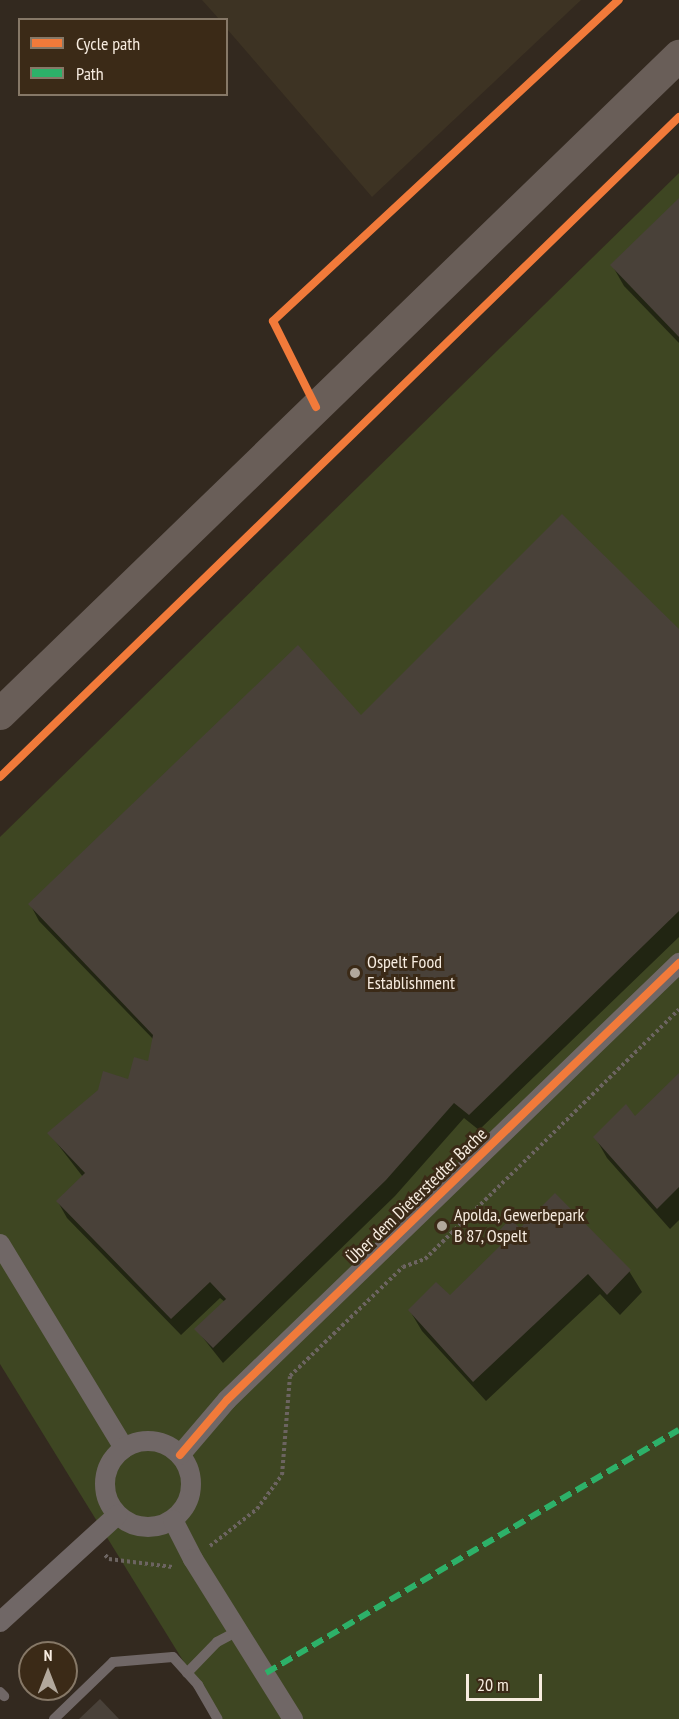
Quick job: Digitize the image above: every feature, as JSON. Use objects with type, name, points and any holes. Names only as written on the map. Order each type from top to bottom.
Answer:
[{"type":"main road","points":[[0,714],[679,56]]},
{"type":"street","name":"Über dem Dieterstedter Bache","points":[[180,1455],[227,1400],[679,963]]},
{"type":"street","points":[[0,1244],[124,1448]]},
{"type":"street","points":[[153,1442],[180,1455],[192,1482],[184,1509],[173,1520],[151,1528],[127,1522],[117,1515],[110,1505],[105,1480],[108,1467],[124,1448],[153,1442]]},
{"type":"street","points":[[0,1622],[117,1515]]},
{"type":"street","points":[[173,1520],[193,1559],[240,1630],[293,1719]]},
{"type":"lane","points":[[187,1673],[217,1642],[240,1630]]},
{"type":"lane","points":[[54,1719],[113,1662],[172,1657],[187,1673],[218,1719]]},
{"type":"path","points":[[91,1539],[109,1559],[177,1568],[193,1559],[257,1509],[282,1475],[290,1376],[403,1267],[424,1259],[679,1009]]},
{"type":"shaded area","points":[[202,0],[581,0],[372,197],[228,30],[228,18],[218,18]]},
{"type":"green space","points":[[679,173],[679,1719],[219,1719],[0,1364],[0,837]]},
{"type":"building","points":[[679,198],[679,337],[610,265]]},
{"type":"building","name":"Ospelt Food Establishment","points":[[562,514],[679,629],[679,911],[469,1115],[454,1103],[386,1180],[213,1348],[194,1329],[226,1299],[210,1282],[171,1319],[56,1201],[85,1173],[47,1133],[98,1090],[103,1071],[128,1079],[134,1057],[148,1061],[153,1035],[28,904],[298,645],[361,715]]},
{"type":"building","points":[[679,1073],[679,1187],[657,1209],[593,1137],[626,1104],[635,1116]]},
{"type":"building","points":[[555,1193],[631,1270],[607,1295],[588,1274],[473,1382],[408,1310],[436,1282],[450,1295],[504,1242],[496,1234],[510,1219],[520,1228]]},
{"type":"building","points":[[100,1699],[119,1719],[79,1719]]},
{"type":"marked path","points":[[266,1673],[679,1430]]},
{"type":"cycle path","points":[[316,407],[273,321],[619,0]]},
{"type":"cycle path","points":[[0,777],[679,117]]},
{"type":"cycle path","points":[[180,1455],[227,1400],[679,963]]},
{"type":"place","name":"Ospelt Food Establishment","points":[[355,973]]},
{"type":"place","name":"Apolda, Gewerbepark B 87, Ospelt","points":[[442,1226]]}]
